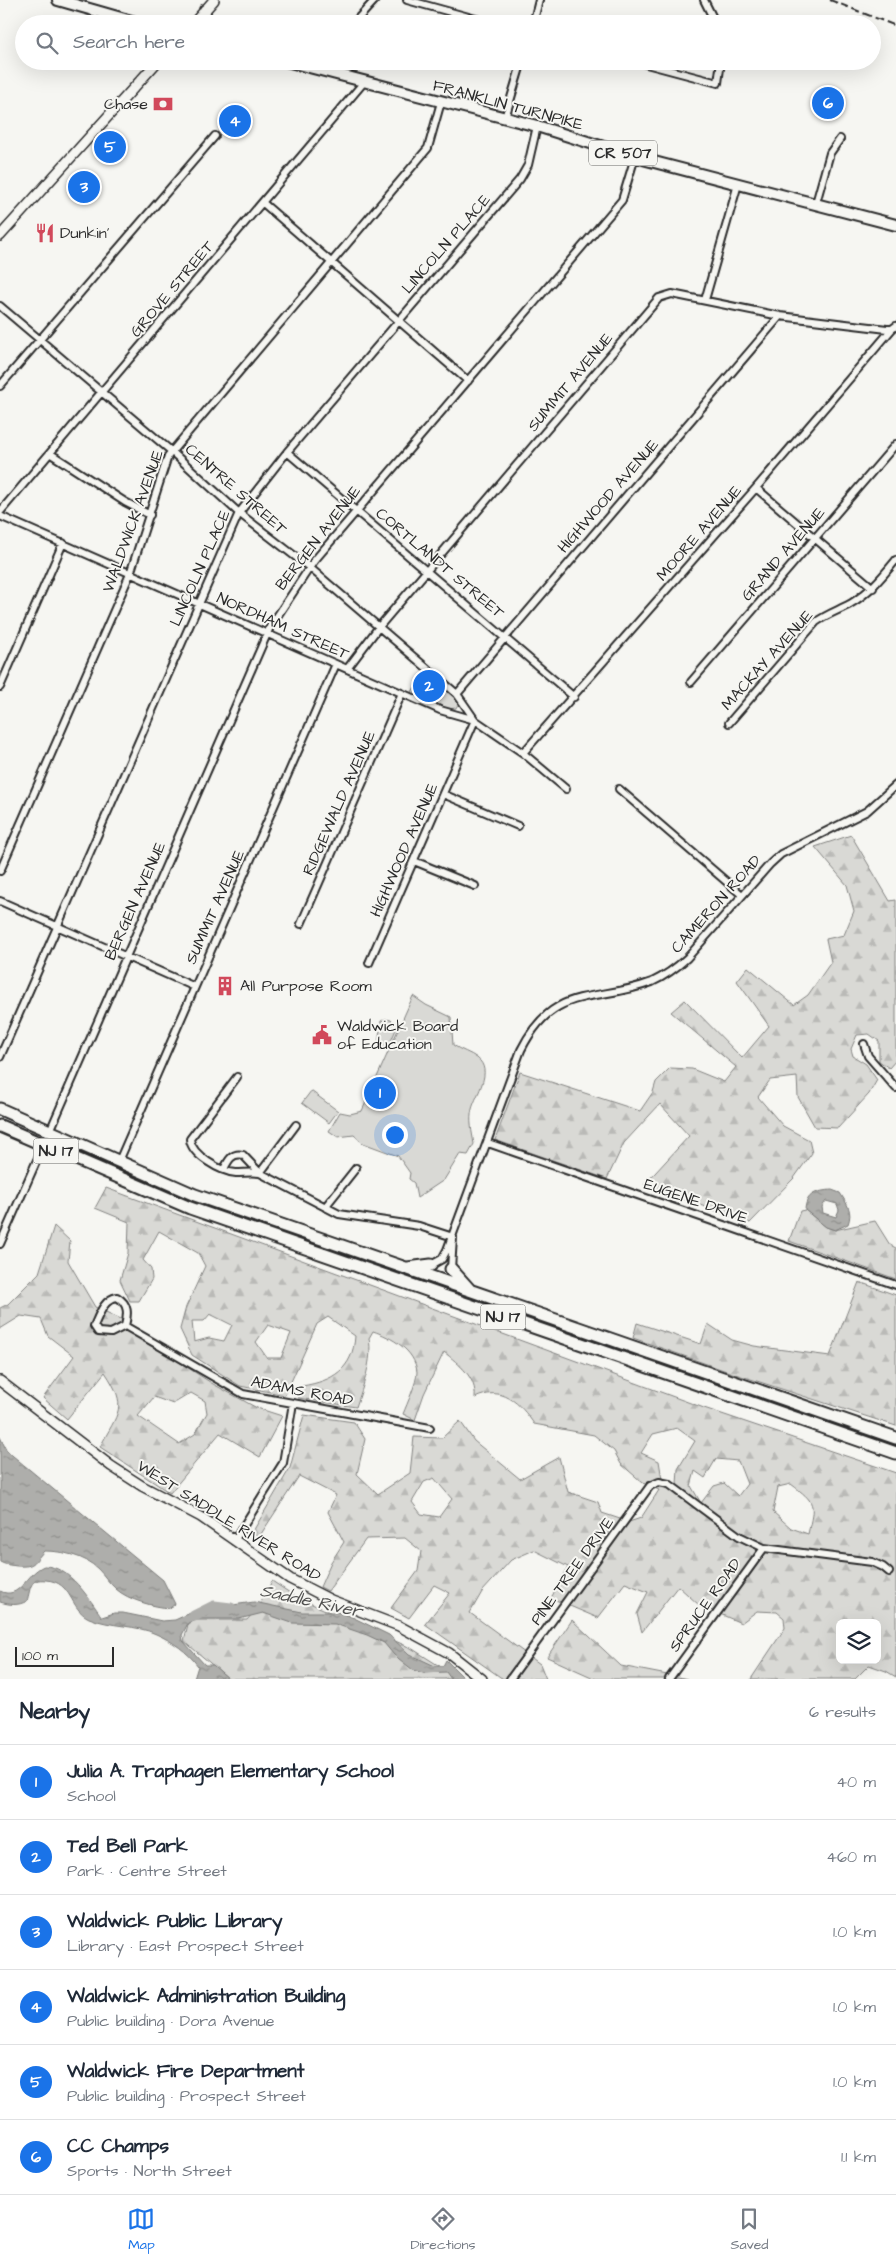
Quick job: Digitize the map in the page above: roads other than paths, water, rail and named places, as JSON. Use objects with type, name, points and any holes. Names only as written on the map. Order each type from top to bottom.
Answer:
[{"type":"highway","name":"NJ 17","points":[[0,1109],[195,1194],[896,1438]]},
{"type":"highway","name":"NJ 17","points":[[0,1126],[190,1208],[896,1453]]},
{"type":"highway","points":[[404,1268],[431,1265]]},
{"type":"highway","points":[[451,1269],[470,1290]]},
{"type":"main road","points":[[58,0],[110,15]]},
{"type":"main road","points":[[201,15],[214,0]]},
{"type":"main road","points":[[205,10],[205,15]]},
{"type":"main road","points":[[0,236],[150,70]]},
{"type":"main road","name":"FRANKLIN TURNPIKE","points":[[329,70],[364,82],[537,126],[635,157],[896,225]]},
{"type":"main road","name":"WEST SADDLE RIVER ROAD","points":[[0,1381],[111,1466],[142,1486],[201,1517],[275,1570],[310,1590],[399,1626],[432,1643],[482,1679]]},
{"type":"street","points":[[361,15],[375,0]]},
{"type":"street","points":[[408,0],[462,15]]},
{"type":"street","points":[[535,15],[539,0]]},
{"type":"street","points":[[704,0],[712,15]]},
{"type":"street","points":[[505,118],[519,70]]},
{"type":"street","points":[[669,70],[718,83],[720,70]]},
{"type":"street","name":"GROVE STREET","points":[[0,512],[364,82]]},
{"type":"street","name":"WALDWICK AVENUE","points":[[0,871],[130,574],[171,452],[428,148],[441,102]]},
{"type":"street","name":"LINCOLN PLACE","points":[[0,1057],[239,513],[287,452],[520,179],[528,165],[537,126]]},
{"type":"street","points":[[0,386],[215,136]]},
{"type":"street","points":[[816,203],[830,153],[840,139]]},
{"type":"street","name":"BERGEN AVENUE","points":[[50,1131],[267,634],[309,567],[622,200],[635,157]]},
{"type":"street","points":[[705,300],[738,184]]},
{"type":"street","points":[[263,203],[468,381]]},
{"type":"street","name":"SUMMIT AVENUE","points":[[347,669],[378,628],[659,298],[672,294],[780,316],[894,328]]},
{"type":"street","name":"CENTRE STREET","points":[[0,306],[171,452],[239,513],[309,567],[457,694],[475,720],[523,753],[566,789]]},
{"type":"street","name":"HIGHWOOD AVENUE","points":[[457,694],[780,316]]},
{"type":"street","name":"MOORE AVENUE","points":[[523,753],[574,697],[894,328]]},
{"type":"street","name":"GRAND AVENUE","points":[[691,682],[896,444]]},
{"type":"street","name":"CORTLANDT STREET","points":[[287,452],[505,636],[574,697]]},
{"type":"street","points":[[51,454],[118,498],[150,515]]},
{"type":"street","points":[[756,488],[872,588]]},
{"type":"street","name":"NORDHAM STREET","points":[[0,516],[440,710],[475,720]]},
{"type":"street","points":[[0,687],[63,543]]},
{"type":"street","name":"MACKAY AVENUE","points":[[729,723],[816,622],[832,611],[850,604],[872,588],[896,560]]},
{"type":"street","name":"SUMMIT AVENUE","points":[[119,1162],[336,664]]},
{"type":"street","name":"RIDGEWALD AVENUE","points":[[301,924],[402,693]]},
{"type":"street","name":"HIGHWOOD AVENUE","points":[[369,963],[475,720]]},
{"type":"street","name":"CAMERON ROAD","points":[[431,1265],[442,1259],[453,1237],[521,1050],[541,1021],[550,1012],[571,1000],[637,986],[665,975],[687,958],[781,854],[867,811],[896,785]]},
{"type":"street","points":[[619,789],[742,896]]},
{"type":"street","points":[[443,794],[518,826]]},
{"type":"street","points":[[414,861],[475,886]]},
{"type":"street","points":[[0,902],[195,987]]},
{"type":"street","points":[[864,1044],[868,1056],[896,1088]]},
{"type":"street","points":[[237,1077],[196,1130],[190,1139],[191,1146],[203,1159],[234,1173],[260,1172]]},
{"type":"street","points":[[260,1172],[296,1125]]},
{"type":"street","name":"EUGENE DRIVE","points":[[488,1143],[896,1286]]},
{"type":"street","points":[[224,1169],[229,1159],[239,1154],[246,1158],[260,1172],[325,1207],[350,1217],[419,1226],[453,1237]]},
{"type":"street","points":[[0,1244],[37,1160]]},
{"type":"street","points":[[325,1207],[356,1168]]},
{"type":"street","name":"CAMERON ROAD","points":[[451,1269],[453,1237]]},
{"type":"street","points":[[117,1297],[126,1306],[128,1316],[125,1326],[112,1333],[105,1334],[98,1332],[95,1327],[99,1313],[112,1298],[117,1297]]},
{"type":"street","name":"ADAMS ROAD","points":[[125,1326],[235,1391],[430,1428]]},
{"type":"street","points":[[234,1540],[283,1463],[293,1403]]},
{"type":"street","name":"PINE TREE DRIVE","points":[[510,1679],[650,1486],[659,1482],[668,1484],[739,1536],[764,1548]]},
{"type":"street","points":[[764,1548],[872,1562],[889,1572]]},
{"type":"street","name":"SPRUCE ROAD","points":[[669,1679],[764,1548]]},
{"type":"water","points":[[827,1190],[840,1193],[850,1211],[848,1224],[835,1230],[826,1227],[805,1210],[810,1196]],"holes":[[[826,1201],[837,1204],[839,1210],[836,1217],[823,1213],[822,1207]]]},
{"type":"water","points":[[0,1437],[7,1451],[163,1580],[175,1604],[170,1608],[164,1607],[127,1596],[113,1587],[93,1564],[66,1553],[44,1551],[31,1565],[27,1566],[10,1565],[0,1562]]},
{"type":"water","points":[[44,1566],[53,1567],[70,1577],[85,1593],[102,1617],[114,1613],[123,1613],[162,1621],[175,1620],[197,1610],[254,1602],[302,1612],[337,1612],[350,1616],[389,1635],[409,1654],[435,1666],[443,1666],[446,1660],[465,1679],[451,1679],[446,1672],[423,1673],[413,1670],[394,1655],[384,1643],[335,1624],[292,1623],[263,1613],[239,1619],[197,1619],[188,1623],[182,1635],[183,1641],[205,1665],[213,1665],[229,1679],[194,1679],[198,1666],[179,1647],[149,1631],[89,1618],[78,1609],[66,1591],[55,1582],[40,1580],[34,1582],[30,1588],[27,1601],[24,1603],[14,1605],[0,1602],[0,1591],[13,1592],[23,1585],[32,1574]]},
{"type":"waterway","name":"Saddle River","points":[[194,1616],[214,1606],[231,1608]]},
{"type":"railway","points":[[830,0],[868,15]]},
{"type":"railway","points":[[881,20],[896,26]]},
{"type":"place","name":"CC Champs","points":[[828,103]]},
{"type":"place","name":"Chase","points":[[163,104]]},
{"type":"place","name":"Waldwick Administration Building","points":[[235,121]]},
{"type":"place","name":"Waldwick Fire Department","points":[[110,147]]},
{"type":"place","name":"Waldwick Public Library","points":[[84,187]]},
{"type":"place","name":"Dunkin'","points":[[45,233]]},
{"type":"place","name":"Ted Bell Park","points":[[429,686]]},
{"type":"place","name":"All Purpose Room","points":[[225,986]]},
{"type":"place","name":"Waldwick Board of Education","points":[[322,1035]]},
{"type":"place","name":"Julia A. Traphagen Elementary School","points":[[380,1093]]}]
